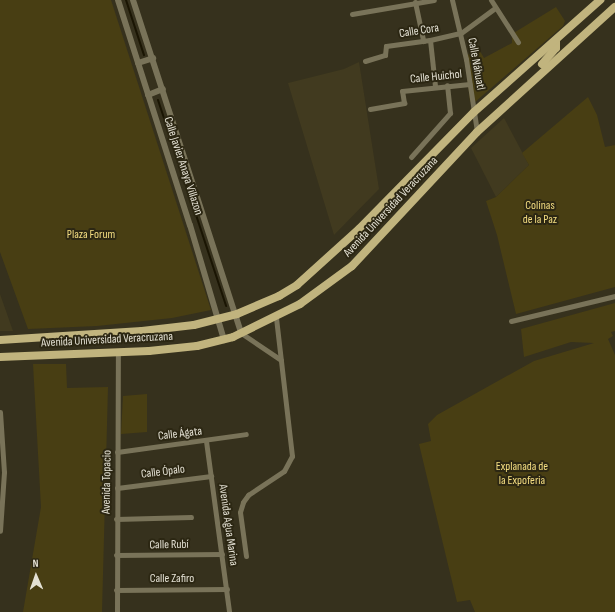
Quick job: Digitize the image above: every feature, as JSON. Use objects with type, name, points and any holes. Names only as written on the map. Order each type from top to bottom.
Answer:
[{"type":"main road","name":"Avenida Universidad Veracruzana","points":[[0,340],[142,331],[218,320],[237,314],[279,296],[297,285],[370,219],[474,112],[556,41],[600,0]]},
{"type":"main road","name":"Avenida Universidad Veracruzana","points":[[0,357],[118,353],[180,348],[224,340],[242,334],[276,317],[316,294],[352,266],[478,132],[542,71],[615,7]]},
{"type":"main road","points":[[542,71],[542,64],[556,48],[556,41]]},
{"type":"street","name":"Calle Javier Anaya Villazon","points":[[118,0],[224,340]]},
{"type":"street","name":"Calle Javier Anaya Villazon","points":[[133,0],[237,314],[242,334]]},
{"type":"street","points":[[352,14],[415,2],[434,0]]},
{"type":"street","name":"Calle Náhuatl","points":[[452,0],[460,33],[478,132]]},
{"type":"street","points":[[491,0],[518,42]]},
{"type":"street","points":[[415,2],[423,41]]},
{"type":"street","points":[[460,33],[495,8]]},
{"type":"street","name":"Calle Cora","points":[[365,61],[385,55],[386,46],[430,40],[460,33]]},
{"type":"street","points":[[430,40],[436,86]]},
{"type":"street","points":[[138,63],[152,58]]},
{"type":"street","name":"Calle Huichol","points":[[370,109],[404,103],[402,91],[436,86],[470,84]]},
{"type":"street","points":[[411,157],[450,113],[447,85]]},
{"type":"street","points":[[148,95],[163,89]]},
{"type":"street","points":[[512,321],[615,296]]},
{"type":"street","points":[[246,556],[240,512],[243,502],[248,495],[284,471],[292,456],[276,317]]},
{"type":"street","points":[[242,334],[281,360]]},
{"type":"street","name":"Avenida Topacio","points":[[117,612],[116,519],[118,353]]},
{"type":"street","points":[[0,412],[4,472],[0,531]]},
{"type":"street","name":"Calle Ágata","points":[[117,452],[246,434]]},
{"type":"street","name":"Avenida Agua Marina","points":[[206,440],[229,612]]},
{"type":"street","name":"Calle Ópalo","points":[[117,488],[211,476]]},
{"type":"street","points":[[116,519],[191,517]]},
{"type":"street","name":"Calle Rubí","points":[[116,556],[222,554]]},
{"type":"street","name":"Calle Zafiro","points":[[116,590],[227,589]]},
{"type":"shaded area","points":[[359,62],[379,189],[334,235],[288,83],[344,69]]},
{"type":"shaded area","points":[[504,118],[529,165],[496,197],[471,148]]},
{"type":"shaded area","points":[[0,294],[13,331],[0,331]]},
{"type":"green space","name":"Plaza Forum","points":[[0,0],[111,0],[211,310],[172,318],[97,326],[28,329],[0,252]]},
{"type":"green space","points":[[556,7],[565,21],[563,26],[475,102],[470,102],[465,58],[477,46],[484,58],[512,43],[512,34]]},
{"type":"green space","name":"Colinas de la Paz","points":[[588,97],[597,115],[605,147],[615,145],[615,287],[516,314],[497,235],[486,201],[496,197],[529,165],[522,153]]},
{"type":"green space","name":"Explanada de la Expoferia","points":[[615,303],[615,331],[611,332],[613,336],[608,339],[615,355],[615,612],[475,612],[470,600],[457,602],[419,444],[431,441],[428,424],[437,415],[534,361],[594,343],[571,342],[524,357],[521,329]]},
{"type":"green space","points":[[33,364],[66,364],[67,388],[108,387],[102,612],[23,612],[41,507]]},
{"type":"green space","points":[[147,394],[147,432],[121,434],[123,396]]},
{"type":"waterway","points":[[126,0],[144,55]]},
{"type":"waterway","points":[[158,100],[226,306]]}]
